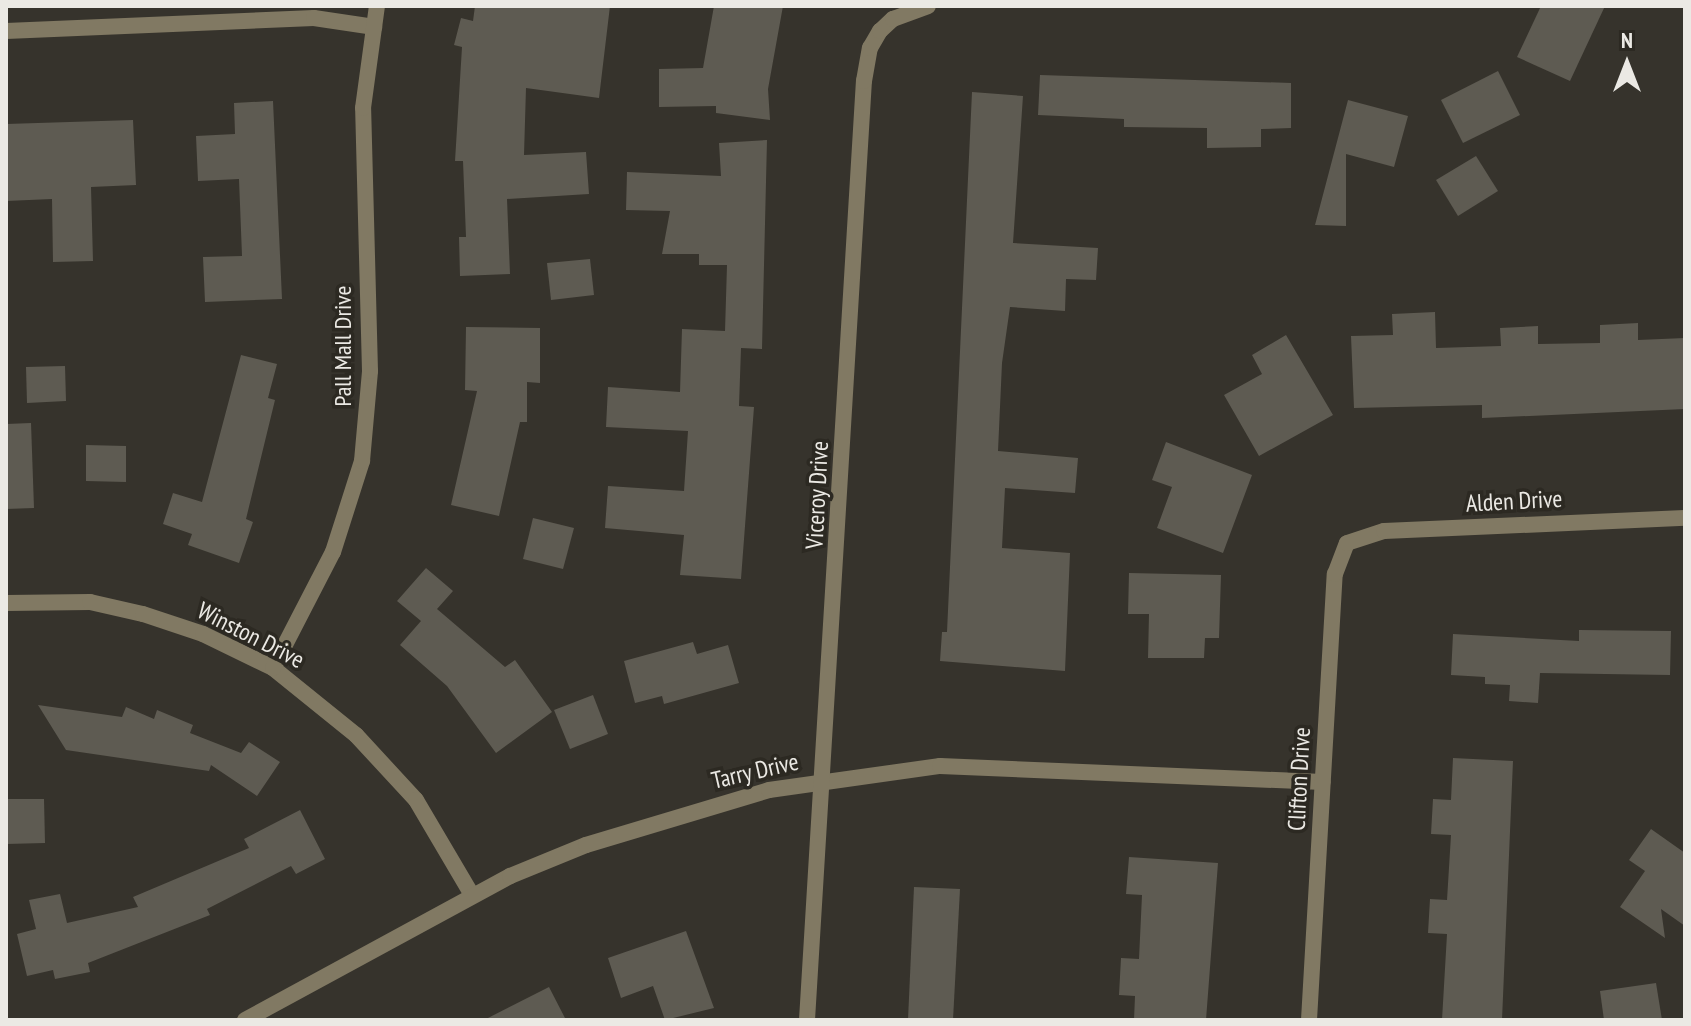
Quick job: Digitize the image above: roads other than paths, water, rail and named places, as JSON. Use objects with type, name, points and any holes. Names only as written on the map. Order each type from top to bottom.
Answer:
[{"type":"street","name":"Pall Mall Drive","points":[[273,668],[333,552],[362,461],[370,371],[363,121],[377,6]]},
{"type":"street","name":"Viceroy Drive","points":[[807,1020],[864,81],[870,48],[880,31],[893,19],[928,6]]},
{"type":"street","points":[[6,31],[314,18],[374,27]]},
{"type":"street","name":"Alden Drive","points":[[1347,543],[1384,531],[1685,518]]},
{"type":"street","name":"Clifton Drive","points":[[1309,1020],[1335,574],[1347,543]]},
{"type":"street","name":"Winston Drive","points":[[6,603],[90,602],[143,614],[203,634],[273,668],[356,735],[416,800],[472,895]]},
{"type":"street","name":"Tarry Drive","points":[[245,1020],[472,895],[586,845],[769,790],[940,766],[1012,765],[1323,782]]}]
